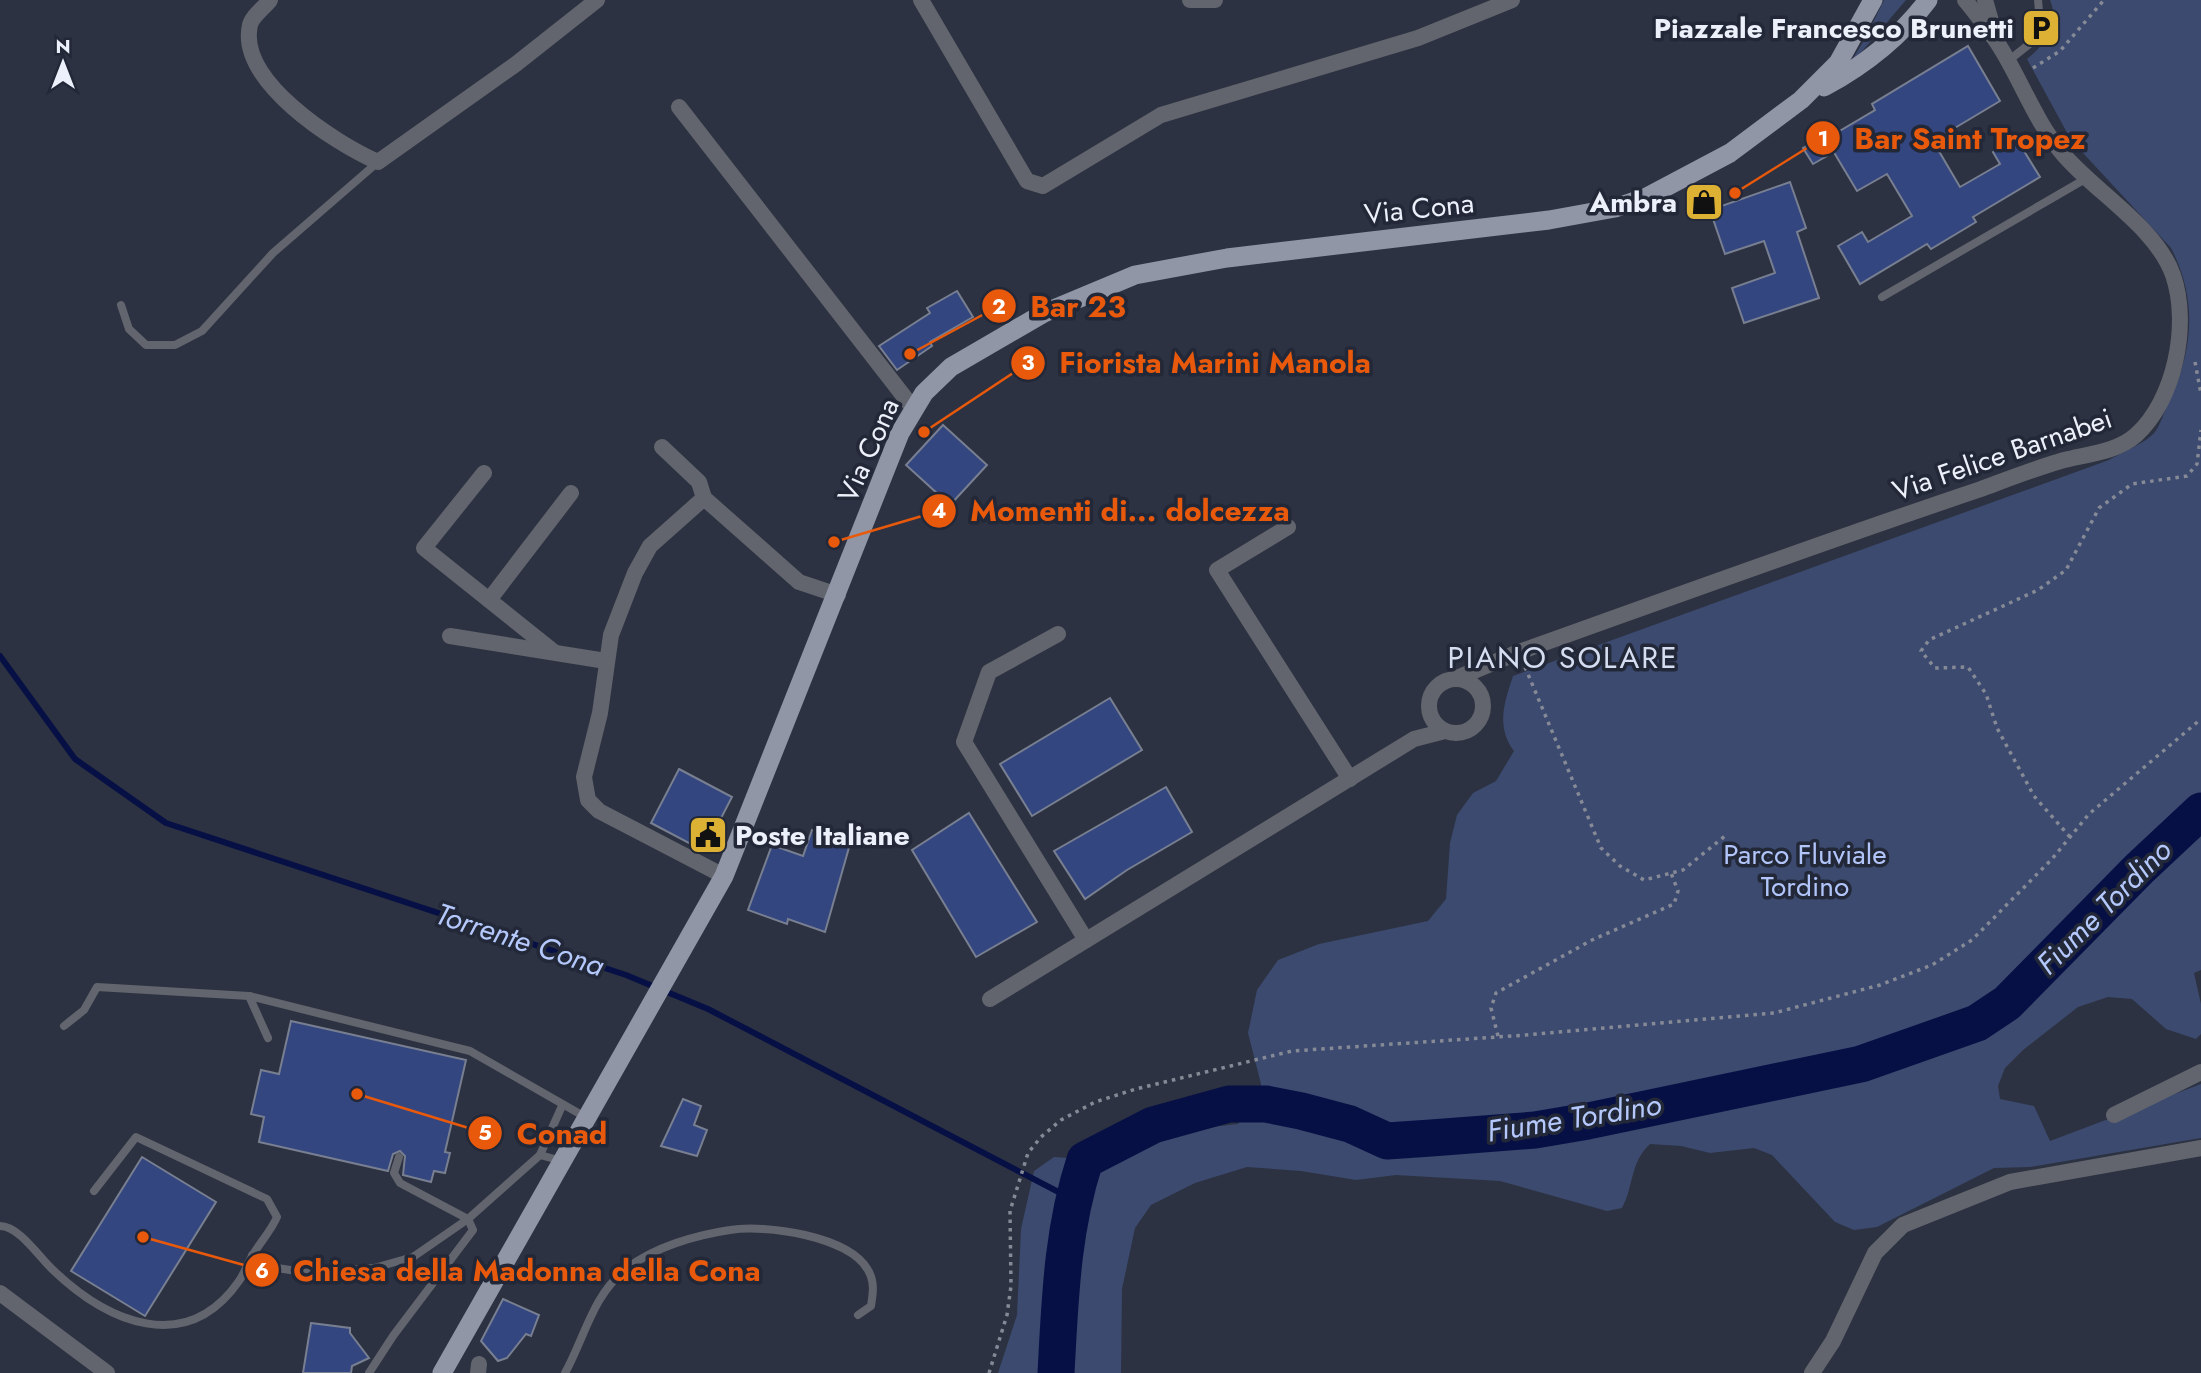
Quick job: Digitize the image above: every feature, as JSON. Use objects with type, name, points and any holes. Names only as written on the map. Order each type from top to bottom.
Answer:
[{"type":"main road","name":"Via Cona","points":[[1801,100],[1838,63],[1873,0]]},
{"type":"main road","name":"Via Cona","points":[[442,1373],[721,883],[838,595],[900,433],[914,408],[951,367],[1044,313],[1135,275],[1194,262],[1506,227],[1615,208],[1680,181],[1730,153],[1801,100],[1863,63],[1900,31],[1928,0]]},
{"type":"street","points":[[270,0],[250,23],[250,51],[261,73],[296,111],[355,152],[378,162],[516,64],[597,0]]},
{"type":"street","points":[[920,0],[1027,181],[1043,186],[1161,115],[1418,38],[1512,0]]},
{"type":"street","points":[[1190,0],[1214,0]]},
{"type":"street","name":"Via Felice Barnabei","points":[[1457,678],[1519,652],[1910,512],[2062,461],[2115,447],[2134,437],[2150,420],[2169,378],[2178,342],[2177,295],[2173,276],[2163,255],[2062,153],[2004,54],[1965,0]]},
{"type":"street","name":"Via Felice Barnabei","points":[[1985,0],[2004,54]]},
{"type":"street","points":[[679,107],[914,408]]},
{"type":"street","points":[[662,447],[699,482],[704,498],[799,582],[838,595]]},
{"type":"street","points":[[484,472],[424,548],[554,652]]},
{"type":"street","points":[[489,600],[571,493]]},
{"type":"street","points":[[704,498],[644,555],[611,635],[600,713],[584,777],[587,800],[599,811],[721,883]]},
{"type":"street","points":[[1288,527],[1217,570],[1350,779]]},
{"type":"street","points":[[1058,634],[989,672],[964,742],[1086,940]]},
{"type":"street","points":[[450,636],[606,661]]},
{"type":"street","points":[[990,999],[1415,739],[1446,731],[1462,733],[1476,725],[1484,710],[1481,694],[1490,664]]},
{"type":"street","points":[[1415,739],[1431,716],[1430,698],[1440,684],[1457,678],[1471,683],[1481,694]]},
{"type":"street","points":[[1431,716],[1446,731]]},
{"type":"street","points":[[2114,1115],[2201,1072]]},
{"type":"street","points":[[1812,1373],[1833,1341],[1875,1253],[1903,1225],[2010,1182],[2125,1159],[2201,1148]]},
{"type":"street","points":[[0,1293],[107,1373]]},
{"type":"lane","points":[[2004,54],[2037,38],[2040,22],[2038,0]]},
{"type":"lane","points":[[121,305],[129,329],[146,345],[175,345],[202,331],[273,253],[378,162]]},
{"type":"lane","points":[[1882,297],[2087,178]]},
{"type":"lane","points":[[64,1026],[84,1010],[97,987],[249,996],[470,1051],[587,1118]]},
{"type":"lane","points":[[249,996],[268,1038]]},
{"type":"lane","points":[[252,1255],[277,1268],[310,1273],[374,1268],[413,1257],[468,1219],[540,1156],[562,1105]]},
{"type":"lane","points":[[0,1226],[6,1226],[54,1271],[94,1301],[125,1319],[158,1327],[181,1324],[202,1316],[239,1281],[252,1255],[269,1235],[277,1217],[267,1199],[136,1136],[94,1191]]},
{"type":"lane","points":[[540,1156],[562,1161]]},
{"type":"lane","points":[[369,1373],[393,1336],[473,1230],[468,1219],[400,1183],[394,1173],[399,1157]]},
{"type":"lane","points":[[565,1373],[597,1299],[627,1269],[673,1244],[732,1230],[777,1230],[815,1238],[850,1252],[867,1268],[874,1287],[872,1306],[858,1315]]},
{"type":"path","points":[[2017,78],[2060,51],[2104,0]]},
{"type":"path","points":[[2070,836],[2034,796],[1997,728],[1986,694],[1968,667],[1935,668],[1921,650],[1929,640],[2038,590],[2066,570],[2099,508],[2132,484],[2187,476],[2197,464],[2201,430]]},
{"type":"path","points":[[1519,652],[1601,848],[1620,866],[1644,880],[1683,870],[1725,836]]},
{"type":"path","points":[[989,1373],[1007,1315],[1011,1286],[1010,1211],[1028,1153],[1041,1137],[1061,1120],[1096,1102],[1292,1051],[1774,1013],[1880,985],[1931,965],[1972,940],[1996,919],[2089,814],[2201,719]]},
{"type":"path","points":[[1498,1036],[1491,1008],[1496,993],[1592,940],[1674,904],[1678,891],[1671,873]]},
{"type":"green space","points":[[1884,0],[1906,0],[1846,70],[1866,37]]},
{"type":"green space","name":"Parco Fluviale Tordino","points":[[2050,0],[2201,0],[2201,970],[2194,973],[2201,1004],[2201,1034],[2196,1039],[2166,1029],[2132,999],[2108,997],[2078,1007],[2023,1050],[2005,1068],[1998,1086],[2000,1099],[2034,1106],[2050,1141],[2201,1084],[2201,1138],[2030,1167],[1994,1168],[1877,1227],[1854,1230],[1835,1222],[1772,1155],[1754,1148],[1710,1153],[1681,1146],[1650,1144],[1639,1158],[1622,1208],[1607,1211],[1500,1181],[1396,1175],[1356,1180],[1301,1171],[1247,1167],[1195,1183],[1151,1205],[1135,1228],[1122,1289],[1121,1373],[998,1373],[1017,1315],[1021,1229],[1034,1171],[1054,1157],[1116,1161],[1185,1130],[1238,1124],[1263,1092],[1248,1033],[1257,990],[1278,960],[1319,944],[1428,921],[1446,899],[1450,843],[1457,815],[1473,793],[1496,781],[1514,751],[1508,742],[1503,724],[1513,676],[2109,460],[2140,444],[2155,432],[2177,383],[2187,344],[2189,306],[2185,287],[2171,248],[2071,140],[2027,59],[2045,41],[2052,26],[2053,9]]},
{"type":"building","points":[[1968,46],[2000,101],[1933,141],[1960,187],[2000,164],[1993,152],[2016,138],[2040,177],[1973,217],[1976,222],[1931,249],[1927,244],[1860,284],[1838,246],[1862,232],[1868,242],[1912,216],[1887,174],[1857,191],[1826,139],[1875,110],[1872,104]]},
{"type":"building","points":[[1817,140],[1827,156],[1813,164],[1803,148]]},
{"type":"building","points":[[1790,182],[1806,228],[1797,232],[1819,298],[1744,323],[1732,288],[1775,273],[1764,241],[1725,254],[1710,210]]},
{"type":"building","points":[[957,291],[973,317],[930,342],[932,346],[897,370],[879,346],[930,313],[927,308]]},
{"type":"building","points":[[943,425],[987,465],[950,505],[906,465]]},
{"type":"building","points":[[1110,698],[1142,750],[1032,816],[1000,764]]},
{"type":"building","points":[[679,769],[732,797],[704,851],[651,823]]},
{"type":"building","points":[[1166,787],[1192,832],[1127,870],[1085,899],[1054,851]]},
{"type":"building","points":[[969,813],[1037,922],[976,957],[912,850]]},
{"type":"building","points":[[812,830],[850,844],[825,932],[788,919],[787,924],[748,910],[772,845],[803,856]]},
{"type":"building","points":[[291,1021],[466,1060],[445,1152],[450,1153],[445,1173],[434,1171],[431,1182],[403,1175],[405,1156],[400,1151],[393,1154],[388,1171],[259,1142],[264,1117],[251,1114],[261,1070],[279,1074]]},
{"type":"building","points":[[683,1099],[701,1106],[694,1125],[707,1130],[697,1156],[661,1146]]},
{"type":"building","points":[[142,1157],[216,1202],[145,1316],[71,1271]]},
{"type":"building","points":[[503,1299],[539,1315],[531,1336],[526,1334],[507,1358],[498,1361],[481,1341]]},
{"type":"building","points":[[311,1323],[350,1328],[350,1333],[369,1358],[352,1366],[351,1373],[303,1373]]},
{"type":"waterway","name":"Torrente Cona","points":[[0,656],[75,759],[166,823],[626,975],[708,1009],[1072,1199]]},
{"type":"waterway","name":"Fiume Tordino","points":[[1056,1373],[1067,1239],[1085,1160],[1153,1125],[1229,1104],[1266,1104],[1350,1124],[1387,1141],[1535,1130],[1861,1064],[1977,1023],[2007,1003],[2139,869],[2201,811]]},
{"type":"place","name":"Piazzale Francesco Brunetti","points":[[2041,28]]},
{"type":"place","name":"Bar Saint Tropez","points":[[1735,193]]},
{"type":"place","name":"Ambra","points":[[1704,202]]},
{"type":"place","name":"Bar 23","points":[[910,354]]},
{"type":"place","name":"Fiorista Marini Manola","points":[[924,432]]},
{"type":"place","name":"Momenti di... dolcezza","points":[[834,542]]},
{"type":"place","name":"Poste Italiane","points":[[708,835]]},
{"type":"place","name":"Conad","points":[[357,1094]]},
{"type":"place","name":"Chiesa della Madonna della Cona","points":[[143,1237]]},
{"type":"district","name":"PIANO SOLARE","points":[[1563,658]]}]
